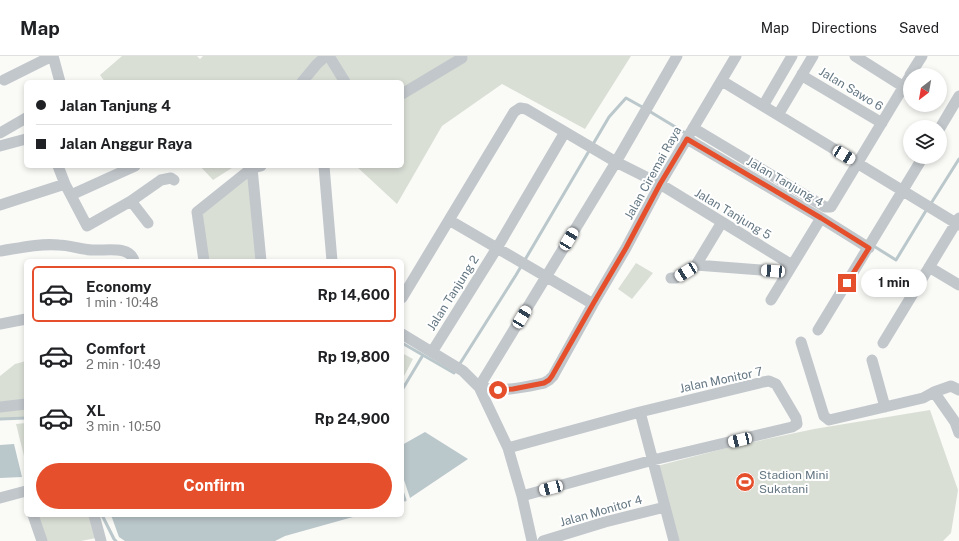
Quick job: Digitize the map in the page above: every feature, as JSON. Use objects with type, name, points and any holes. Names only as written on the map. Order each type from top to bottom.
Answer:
[{"type":"street","points":[[4,80],[52,56],[59,80]]},
{"type":"street","points":[[304,80],[317,64],[328,56],[344,80]]},
{"type":"street","points":[[479,387],[616,162],[677,56]]},
{"type":"street","name":"Jalan Ciremai Raya","points":[[593,304],[626,248],[660,184],[736,56]]},
{"type":"street","points":[[763,106],[792,56]]},
{"type":"street","points":[[778,115],[804,76],[813,56]]},
{"type":"street","points":[[855,56],[903,85]]},
{"type":"street","points":[[914,68],[922,56]]},
{"type":"street","points":[[404,93],[463,57]]},
{"type":"street","name":"Jalan Sawo 6","points":[[804,76],[882,123]]},
{"type":"street","points":[[722,81],[958,222],[883,344]]},
{"type":"street","points":[[690,134],[825,207],[831,207],[903,88]]},
{"type":"street","points":[[945,120],[959,96]]},
{"type":"street","name":"Jalan Tanjung 5","points":[[449,220],[517,109],[522,108],[616,162],[660,184],[722,222],[790,268]]},
{"type":"street","points":[[0,133],[24,119]]},
{"type":"street","name":"Jalan Tanjung 2","points":[[432,352],[497,248],[565,132]]},
{"type":"street","name":"Jalan Tanjung 4","points":[[690,134],[821,218],[871,244]]},
{"type":"street","points":[[0,146],[24,140]]},
{"type":"street","points":[[818,330],[919,164]]},
{"type":"street","points":[[59,168],[65,184],[87,226],[131,201],[161,180],[171,178],[174,180]]},
{"type":"street","points":[[71,195],[131,168]]},
{"type":"street","points":[[204,259],[197,212],[256,168]]},
{"type":"street","points":[[257,168],[261,259]]},
{"type":"street","points":[[324,168],[332,259]]},
{"type":"street","points":[[0,205],[65,184]]},
{"type":"street","points":[[131,201],[148,223]]},
{"type":"street","points":[[771,300],[821,218]]},
{"type":"street","points":[[404,295],[449,220],[593,304],[549,380],[544,383],[508,390],[492,390],[479,387]]},
{"type":"street","points":[[671,278],[676,278],[696,265],[722,222]]},
{"type":"street","points":[[0,251],[39,245],[57,244],[91,250],[116,250],[125,252],[132,256],[133,259]]},
{"type":"street","points":[[696,265],[790,268]]},
{"type":"street","points":[[929,267],[959,285]]},
{"type":"street","points":[[0,324],[24,319]]},
{"type":"street","points":[[404,335],[460,369],[479,387],[508,448],[522,496],[532,541]]},
{"type":"street","points":[[801,342],[824,416],[829,420],[923,398],[951,386],[959,390]]},
{"type":"street","points":[[872,360],[885,407]]},
{"type":"street","name":"Jalan Monitor 7","points":[[508,448],[640,412],[755,383],[769,381],[776,384],[796,418],[797,424],[792,427],[653,460]]},
{"type":"street","points":[[934,392],[958,425]]},
{"type":"street","points":[[0,407],[24,404]]},
{"type":"street","points":[[640,412],[674,541]]},
{"type":"street","points":[[522,496],[653,460]]},
{"type":"street","points":[[0,498],[24,493]]},
{"type":"street","name":"Jalan Monitor 4","points":[[543,541],[605,522],[666,507]]},
{"type":"street","points":[[34,517],[42,541]]},
{"type":"street","points":[[95,517],[101,541]]},
{"type":"shaded area","points":[[122,56],[197,56],[200,59],[203,56],[631,56],[585,129],[502,84],[442,126],[397,204],[358,168],[404,168],[404,80],[104,80],[100,75]]},
{"type":"shaded area","points":[[202,168],[232,168],[213,180]]},
{"type":"shaded area","points":[[252,168],[261,259],[204,259],[197,212]]},
{"type":"shaded area","points":[[636,263],[653,273],[632,299],[618,289]]},
{"type":"shaded area","points":[[404,354],[413,359],[404,376]]},
{"type":"shaded area","points":[[24,362],[24,418],[0,419],[0,376],[15,364]]},
{"type":"shaded area","points":[[930,410],[958,490],[951,533],[943,541],[679,541],[657,466],[734,446],[814,429]]},
{"type":"shaded area","points":[[24,423],[24,456],[16,424]]},
{"type":"shaded area","points":[[425,432],[468,459],[410,498],[404,480],[404,444]]},
{"type":"shaded area","points":[[14,444],[22,477],[0,478],[0,445]]},
{"type":"shaded area","points":[[38,517],[90,517],[96,538],[81,541],[45,541]]},
{"type":"shaded area","points":[[112,517],[353,517],[285,536],[275,541],[125,541],[119,537]]},
{"type":"waterway","points":[[404,344],[454,373],[516,275],[609,117],[626,98],[644,108]]},
{"type":"waterway","points":[[649,111],[687,134]]},
{"type":"waterway","points":[[930,205],[959,159]]},
{"type":"waterway","points":[[872,245],[896,260],[927,209]]},
{"type":"waterway","points":[[404,387],[423,355]]},
{"type":"waterway","points":[[0,419],[24,418]]},
{"type":"waterway","points":[[103,517],[116,541]]},
{"type":"place","name":"Stadion Mini Sukatani","points":[[745,482]]},
{"type":"route","points":[[498,390],[513,389],[544,383],[549,380],[626,248],[660,184],[687,139],[869,248],[847,283]]}]
